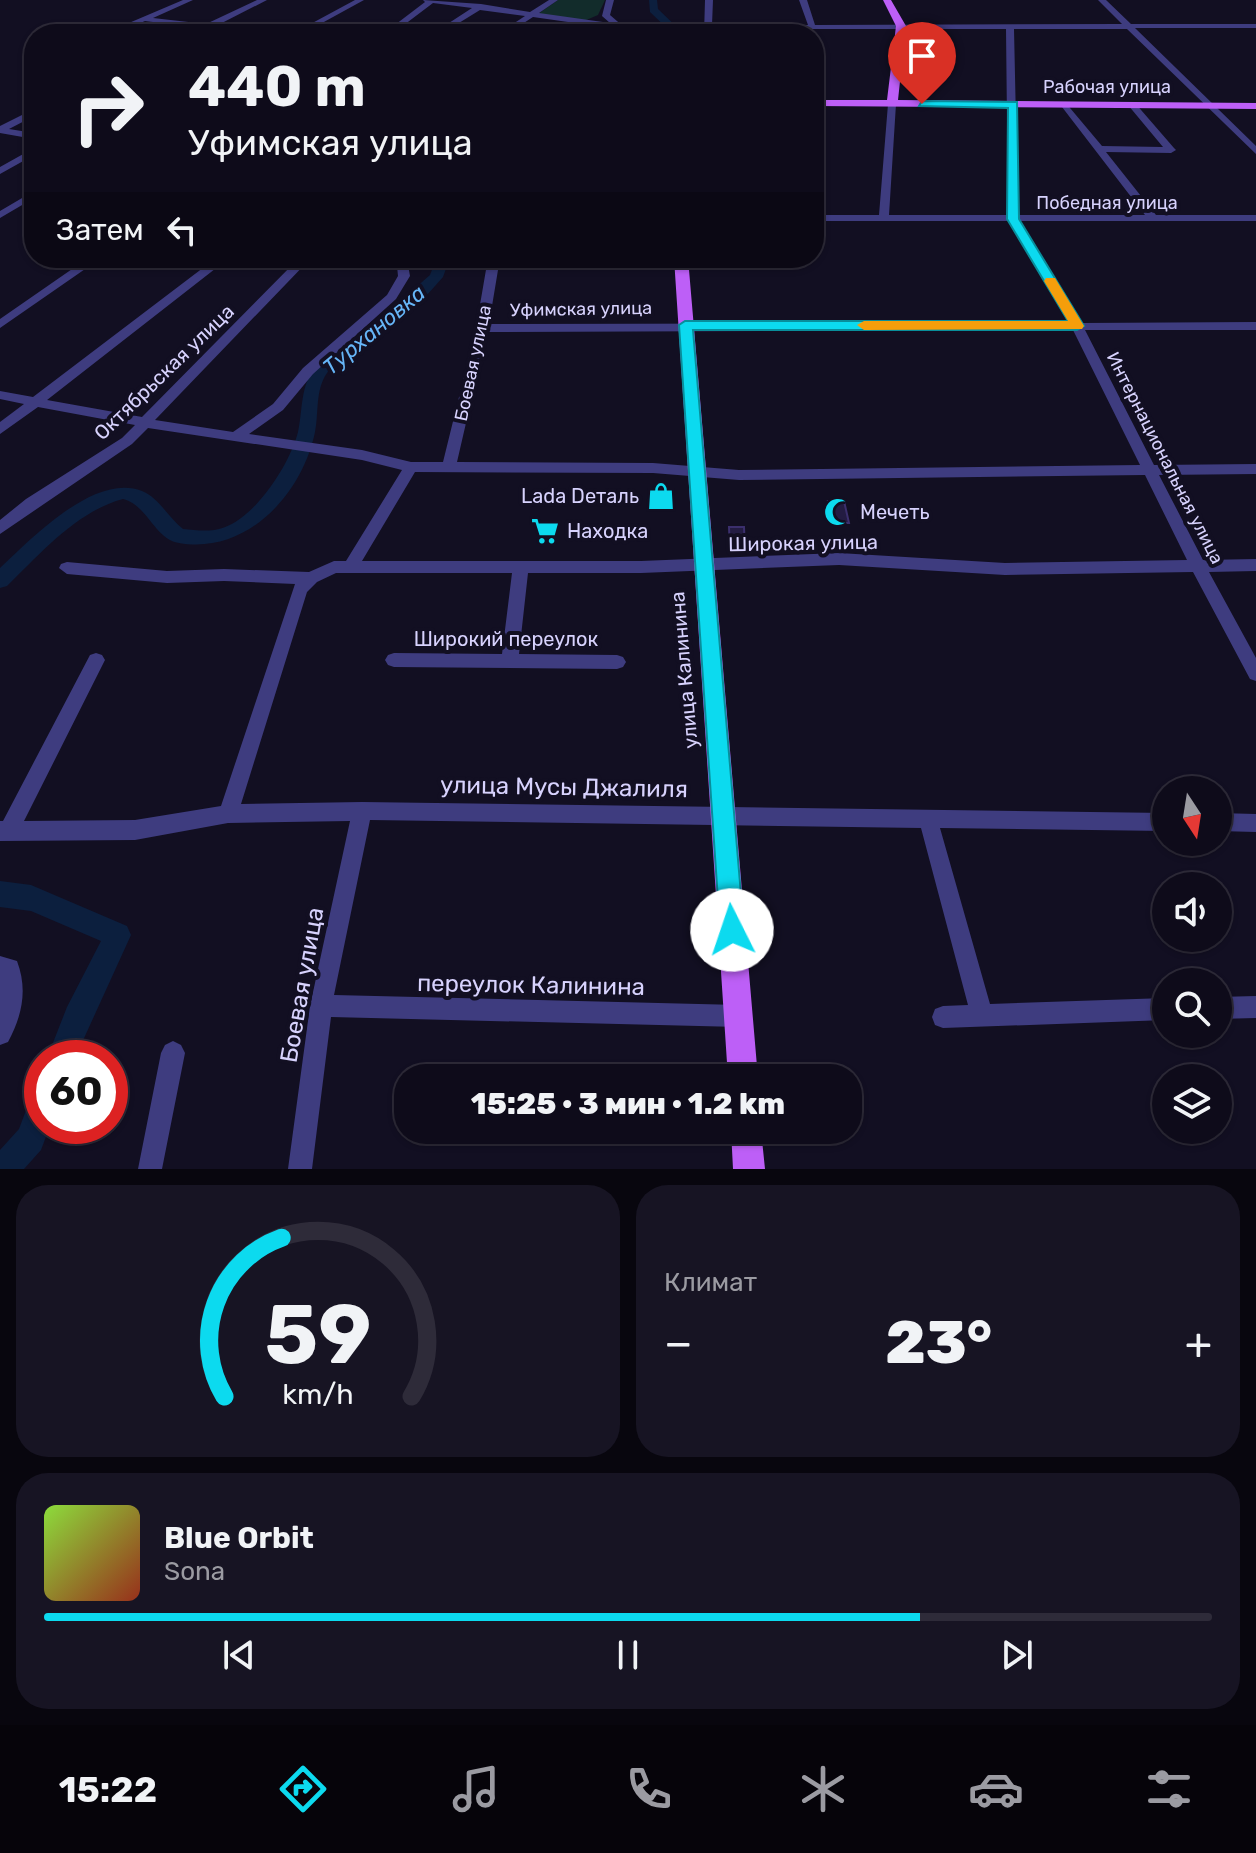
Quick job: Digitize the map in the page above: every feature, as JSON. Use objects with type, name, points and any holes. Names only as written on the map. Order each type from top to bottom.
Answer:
[{"type":"main road","points":[[887,0],[901,26],[892,104]]},
{"type":"main road","name":"Рабочая улица","points":[[824,103],[1256,106]]},
{"type":"main road","name":"улица Калинина","points":[[682,268],[742,1064]]},
{"type":"main road","points":[[747,1144],[749,1169]]},
{"type":"street","points":[[132,24],[189,0]]},
{"type":"street","points":[[213,24],[263,0]]},
{"type":"street","points":[[315,24],[360,0]]},
{"type":"street","points":[[400,24],[430,0],[598,24]]},
{"type":"street","points":[[452,24],[488,0]]},
{"type":"street","points":[[516,24],[554,0]]},
{"type":"street","points":[[610,0],[606,16],[616,24]]},
{"type":"street","points":[[709,0],[709,24]]},
{"type":"street","points":[[803,0],[811,24]]},
{"type":"street","points":[[1102,0],[1256,151]]},
{"type":"street","points":[[145,19],[178,24]]},
{"type":"street","points":[[824,26],[1256,26]]},
{"type":"street","points":[[1010,27],[1013,219]]},
{"type":"street","points":[[884,218],[892,104]]},
{"type":"street","points":[[1065,105],[1153,218]]},
{"type":"street","points":[[1100,149],[1171,150],[1132,105]]},
{"type":"street","points":[[0,130],[24,117]]},
{"type":"street","points":[[0,130],[24,134]]},
{"type":"street","points":[[0,171],[24,157]]},
{"type":"street","points":[[0,215],[24,200]]},
{"type":"street","name":"Победная улица","points":[[824,218],[1256,218]]},
{"type":"street","name":"Интернациональная улица","points":[[1013,219],[1077,326],[1224,618],[1256,674]]},
{"type":"street","points":[[0,324],[81,268]]},
{"type":"street","points":[[0,429],[210,268]]},
{"type":"street","name":"Октябрьская улица","points":[[0,528],[31,503],[127,441],[295,268]]},
{"type":"street","points":[[237,436],[278,407],[308,371],[392,297],[404,276],[403,268]]},
{"type":"street","name":"Боевая улица","points":[[449,468],[482,328],[492,268]]},
{"type":"street","name":"Уфимская улица","points":[[482,328],[685,325],[1256,326]]},
{"type":"street","points":[[0,395],[411,467],[697,470],[739,475],[1256,469]]},
{"type":"street","points":[[350,568],[411,467]]},
{"type":"street","name":"Широкая улица","points":[[67,568],[167,577],[311,578],[334,567],[703,565],[839,559],[1005,569],[1256,565]]},
{"type":"street","points":[[510,661],[521,567]]},
{"type":"street","points":[[228,814],[300,589],[311,578]]},
{"type":"street","points":[[5,830],[96,660]]},
{"type":"street","name":"Широкий переулок","points":[[394,660],[617,662]]},
{"type":"street","name":"Боевая улица","points":[[300,1169],[321,1006],[362,811]]},
{"type":"street","name":"улица Мусы Джалиля","points":[[5,830],[135,830],[228,814],[362,811],[1152,822]]},
{"type":"street","points":[[928,819],[982,1014]]},
{"type":"street","points":[[1232,822],[1256,823]]},
{"type":"street","points":[[0,967],[9,969],[14,990],[13,1008],[1,1033]]},
{"type":"street","name":"переулок Калинина","points":[[321,1006],[739,1016]]},
{"type":"street","points":[[1232,1008],[1256,1007]]},
{"type":"street","points":[[943,1017],[1152,1009]]},
{"type":"street","points":[[150,1169],[173,1053]]},
{"type":"green space","points":[[558,0],[605,0],[598,15],[584,21],[538,14]]},
{"type":"building","name":"Мечеть","points":[[828,501],[844,501],[849,523],[833,523]]},
{"type":"building","points":[[729,527],[744,527],[745,552],[730,552]]},
{"type":"waterway","name":"Турхановка","points":[[653,0],[653,10],[668,24]]},
{"type":"waterway","name":"Турхановка","points":[[0,580],[65,522],[105,497],[123,493],[138,496],[178,536],[226,535],[239,529],[264,507],[287,477],[302,446],[310,395],[323,367],[385,325],[436,277],[439,268]]},
{"type":"waterway","name":"Турхановка","points":[[0,894],[31,898],[118,935],[68,1040]]},
{"type":"waterway","name":"Турхановка","points":[[4,1169],[26,1144]]},
{"type":"slow traffic","points":[[864,325],[1077,326],[1050,281]]},
{"type":"place","name":"Lada Dеталь","points":[[661,496]]},
{"type":"place","name":"Мечеть","points":[[838,512]]},
{"type":"place","name":"Находка","points":[[545,531]]},
{"type":"route","points":[[732,930],[685,325],[1077,326],[1013,219],[1013,105],[922,104]]}]
